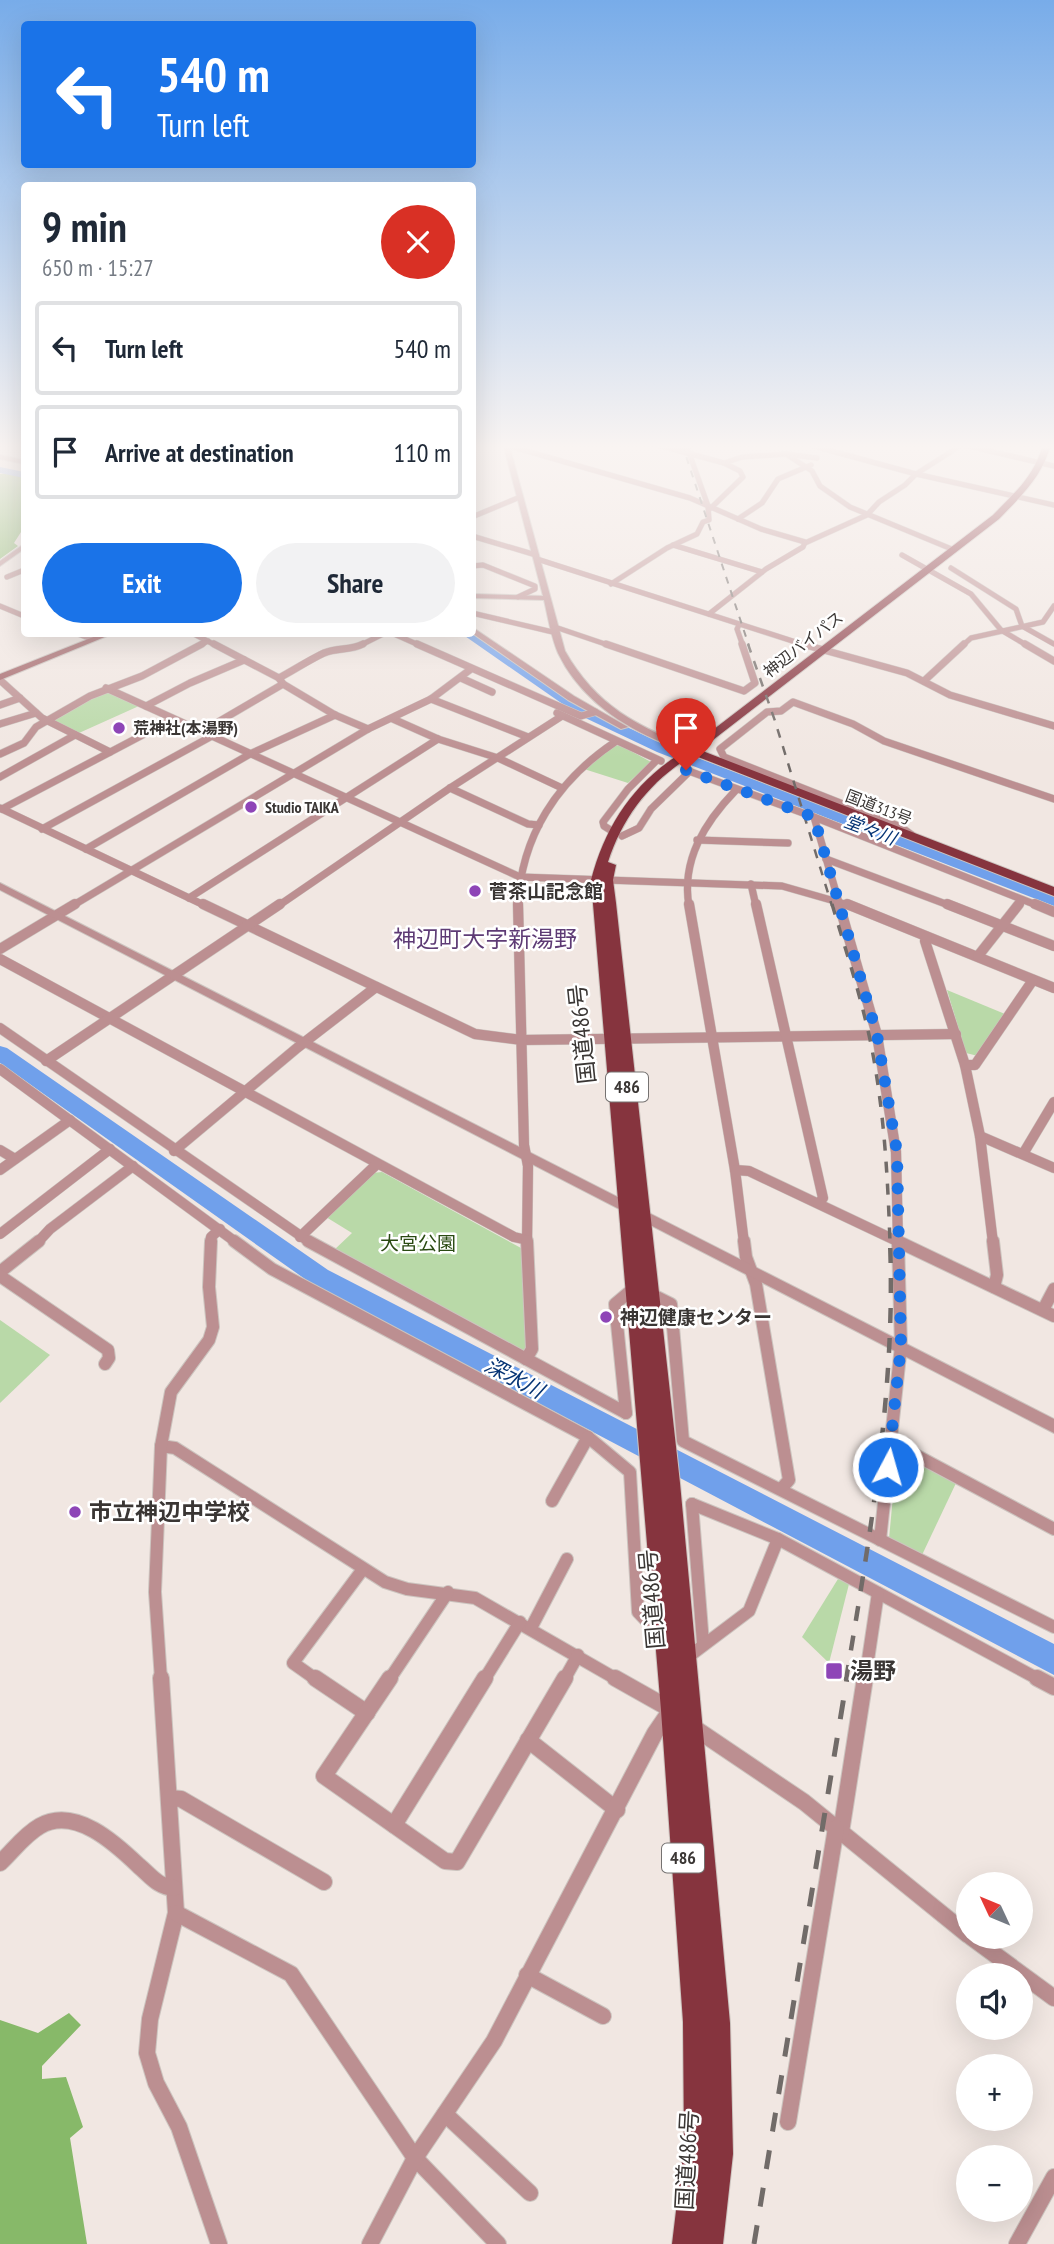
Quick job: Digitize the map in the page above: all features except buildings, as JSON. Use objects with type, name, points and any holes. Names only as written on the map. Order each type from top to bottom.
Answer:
[{"type":"highway","name":"神辺バイパス","points":[[686,760],[823,648],[954,550]]},
{"type":"highway","name":"国道486号","points":[[686,760],[663,779],[617,833],[602,880],[634,1288],[660,1478],[665,1640],[696,2022],[698,2144],[686,2244]]},
{"type":"highway","name":"国道313号","points":[[686,760],[918,840],[1054,892]]},
{"type":"highway","name":"国道486号","points":[[616,1038],[651,1294],[655,1433]]},
{"type":"highway","name":"国道486号","points":[[660,1478],[694,1651],[691,1726],[717,2023],[719,2154],[709,2244]]},
{"type":"main road","points":[[0,678],[98,637]]},
{"type":"street","points":[[0,564],[20,549]]},
{"type":"street","points":[[510,549],[739,625],[907,673],[950,695],[1054,726]]},
{"type":"street","points":[[535,549],[561,650],[572,675],[597,701],[736,790],[814,817],[1054,912]]},
{"type":"street","points":[[611,584],[667,549]]},
{"type":"street","points":[[685,549],[762,572]]},
{"type":"street","points":[[709,614],[797,549]]},
{"type":"street","points":[[902,555],[971,594],[1001,630],[1054,661]]},
{"type":"street","points":[[476,566],[483,565],[535,586],[535,589],[518,597]]},
{"type":"street","points":[[951,568],[1016,609],[1022,626],[1054,644]]},
{"type":"street","points":[[7,577],[21,571]]},
{"type":"street","points":[[476,597],[547,598]]},
{"type":"street","points":[[0,606],[21,615]]},
{"type":"street","points":[[924,681],[971,638],[1043,622],[1054,606]]},
{"type":"street","points":[[476,614],[556,630],[744,691],[755,683],[737,629],[739,625]]},
{"type":"street","points":[[476,632],[571,698],[625,727],[638,727]]},
{"type":"street","points":[[86,637],[91,639]]},
{"type":"street","points":[[200,637],[221,645],[335,715],[368,729]]},
{"type":"street","points":[[201,732],[326,652],[342,648],[351,650],[377,637]]},
{"type":"street","points":[[401,637],[581,716],[595,712]]},
{"type":"street","points":[[0,754],[24,743],[36,727],[46,720],[106,688],[131,681],[208,641]]},
{"type":"street","points":[[146,706],[244,660]]},
{"type":"street","points":[[0,949],[368,729],[431,699],[471,669]]},
{"type":"street","points":[[0,678],[46,720],[110,752]]},
{"type":"street","points":[[461,678],[492,692]]},
{"type":"street","points":[[106,688],[520,877],[782,886],[839,901],[1054,989]]},
{"type":"street","points":[[526,691],[562,716],[659,761],[631,785],[603,822],[617,833]]},
{"type":"street","points":[[0,705],[20,698]]},
{"type":"street","points":[[431,699],[528,737]]},
{"type":"street","points":[[918,840],[901,827],[724,757],[720,748],[767,712],[781,711],[793,702],[853,724],[884,741],[1054,799]]},
{"type":"street","points":[[0,724],[36,713]]},
{"type":"street","points":[[86,849],[250,754],[335,715]]},
{"type":"street","points":[[46,1061],[402,823],[450,788],[562,716]]},
{"type":"street","points":[[1,809],[173,719]]},
{"type":"street","points":[[393,719],[438,739],[498,758],[562,788]]},
{"type":"street","points":[[0,776],[75,735]]},
{"type":"street","points":[[42,829],[212,736]]},
{"type":"street","points":[[189,898],[438,739]]},
{"type":"street","points":[[526,1359],[531,1349],[518,924],[520,877],[527,851],[539,825],[562,788],[573,775],[615,742]]},
{"type":"street","points":[[450,788],[528,824],[539,825]]},
{"type":"street","points":[[736,790],[711,817],[697,840],[689,862],[686,882],[710,1037],[735,1170],[746,1257],[756,1284],[789,1480],[781,1489]]},
{"type":"street","points":[[1,809],[475,1034],[522,1040],[956,1034]]},
{"type":"street","points":[[814,817],[877,1035],[897,1152],[901,1346],[880,1540]]},
{"type":"street","points":[[697,840],[788,843]]},
{"type":"street","points":[[826,859],[1054,946]]},
{"type":"street","points":[[751,884],[823,1198],[819,1203]]},
{"type":"street","points":[[0,886],[1054,1426]]},
{"type":"street","points":[[978,956],[1022,900]]},
{"type":"street","points":[[927,937],[925,941],[965,1065],[980,1136],[997,1275],[994,1287]]},
{"type":"street","points":[[0,959],[377,1164],[514,1237],[527,1240]]},
{"type":"street","points":[[965,1065],[975,1065],[1033,980]]},
{"type":"street","points":[[174,1151],[376,987]]},
{"type":"street","points":[[0,1028],[300,1237],[625,1413],[615,1304],[634,1288]]},
{"type":"street","points":[[0,1069],[283,1275],[588,1437],[630,1472],[638,1612],[665,1640]]},
{"type":"street","points":[[1023,1154],[1054,1102]]},
{"type":"street","points":[[0,1170],[70,1120]]},
{"type":"street","points":[[980,1136],[1054,1168]]},
{"type":"street","points":[[0,1234],[110,1149]]},
{"type":"street","points":[[0,1150],[15,1160]]},
{"type":"street","points":[[300,1237],[377,1164]]},
{"type":"street","points":[[105,1364],[109,1358],[108,1350],[0,1274],[133,1166]]},
{"type":"street","points":[[735,1170],[749,1171],[1049,1313],[1054,1289]]},
{"type":"street","points":[[219,2244],[179,2127],[156,2083],[147,2053],[150,2019],[176,1913],[155,1592],[161,1446],[171,1392],[209,1340],[213,1327],[209,1287],[211,1237],[220,1229]]},
{"type":"street","points":[[651,1294],[671,1304],[684,1441],[1054,1627]]},
{"type":"street","points":[[552,1501],[588,1437]]},
{"type":"street","points":[[891,1442],[1054,1529]]},
{"type":"street","points":[[161,1446],[175,1448],[363,1569],[396,1587],[426,1592],[448,1592],[475,1598],[672,1710],[691,1726],[804,1802],[956,1925]]},
{"type":"street","points":[[694,1651],[692,1504],[778,1539],[1054,1687]]},
{"type":"street","points":[[694,1651],[748,1611],[778,1539]]},
{"type":"street","points":[[394,1825],[567,1559]]},
{"type":"street","points":[[363,1569],[293,1663],[367,1713]]},
{"type":"street","points":[[448,1592],[324,1776],[445,1861],[457,1862],[578,1655]]},
{"type":"street","points":[[788,2122],[878,1593]]},
{"type":"street","points":[[370,2244],[415,2158],[494,2041],[655,1733],[672,1710]]},
{"type":"street","points":[[528,1740],[617,1810]]},
{"type":"street","points":[[169,1798],[181,1799],[324,1882]]},
{"type":"street","points":[[0,1863],[43,1824],[75,1822],[99,1833],[162,1887],[174,1888]]},
{"type":"street","points":[[176,1913],[291,1973],[415,2158],[498,2244]]},
{"type":"street","points":[[989,1950],[1054,1998]]},
{"type":"street","points":[[527,1975],[603,2016]]},
{"type":"street","points":[[445,2114],[530,2193]]},
{"type":"street","points":[[1017,2244],[1054,2177]]},
{"type":"green space","points":[[0,549],[14,549],[0,559]]},
{"type":"green space","points":[[107,692],[139,706],[79,733],[54,721],[86,701]]},
{"type":"green space","points":[[620,745],[651,762],[628,783],[584,769],[611,746]]},
{"type":"green space","points":[[947,990],[1005,1014],[978,1056],[966,1053]]},
{"type":"green space","name":"大宮公園","points":[[382,1172],[521,1248],[527,1347],[523,1351],[333,1251],[352,1233],[326,1217],[372,1173]]},
{"type":"green space","points":[[0,1320],[50,1355],[0,1403]]},
{"type":"green space","points":[[906,1452],[957,1481],[922,1555],[889,1539],[897,1453]]},
{"type":"green space","points":[[838,1579],[849,1584],[829,1663],[802,1637]]},
{"type":"green space","points":[[69,2013],[81,2025],[42,2066],[42,2079],[66,2077],[83,2127],[70,2138],[87,2244],[0,2244],[0,2020],[38,2033]]},
{"type":"waterway","name":"堂々川","points":[[473,637],[582,711],[662,749],[1054,901]]},
{"type":"waterway","name":"深水川","points":[[0,1053],[320,1277],[1054,1660]]},
{"type":"railway","points":[[717,549],[749,646]]},
{"type":"railway","points":[[748,644],[775,721],[832,906]]},
{"type":"railway","points":[[832,904],[862,1005],[875,1066],[886,1154],[890,1243]]},
{"type":"railway","points":[[846,1680],[872,1516],[885,1406],[891,1296],[890,1241]]},
{"type":"railway","points":[[754,2244],[847,1678]]},
{"type":"place","name":"荒神社(本湯野)","points":[[119,728]]},
{"type":"place","name":"Studio TAIKA","points":[[251,807]]},
{"type":"place","name":"菅茶山記念館","points":[[475,891]]},
{"type":"place","name":"神辺健康センター","points":[[606,1317]]},
{"type":"place","name":"市立神辺中学校","points":[[75,1512]]},
{"type":"place","name":"湯野","points":[[834,1671]]},
{"type":"district","name":"神辺町大字新湯野","points":[[485,939]]},
{"type":"route","points":[[686,770],[814,817],[862,976],[889,1094],[897,1152],[901,1346],[888,1467]]}]
